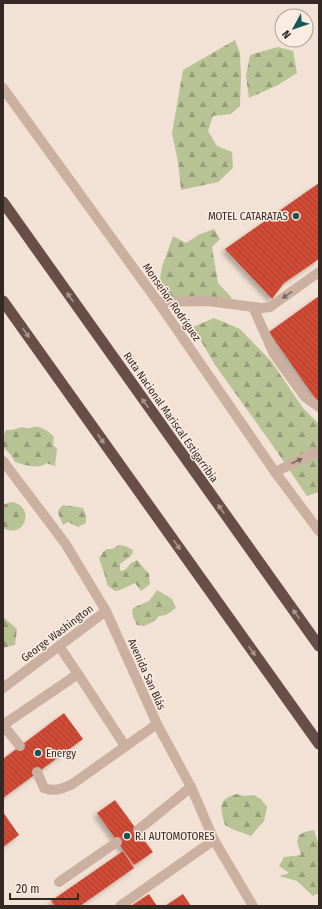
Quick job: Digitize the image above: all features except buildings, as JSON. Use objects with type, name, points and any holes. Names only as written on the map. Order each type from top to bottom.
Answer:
[{"type":"highway","name":"Ruta Nacional Mariscal Estigarribia","points":[[3,202],[319,646]]},
{"type":"highway","points":[[3,302],[319,744]]},
{"type":"street","name":"Monseñor Rodríguez","points":[[3,88],[158,302],[275,472],[319,529]]},
{"type":"street","points":[[158,302],[208,300],[262,308],[270,306],[319,272]]},
{"type":"street","points":[[253,307],[274,354],[305,397],[319,407]]},
{"type":"street","points":[[275,472],[319,451]]},
{"type":"street","name":"Avenida San Blás","points":[[3,461],[65,542],[106,611],[157,724],[191,787],[214,840],[253,906]]},
{"type":"street","name":"George Washington","points":[[3,688],[106,611]]},
{"type":"street","points":[[59,646],[125,746]]},
{"type":"street","points":[[20,746],[3,725],[78,674]]},
{"type":"street","points":[[38,772],[44,788],[57,790],[71,784],[157,724]]},
{"type":"street","points":[[138,830],[191,787]]},
{"type":"street","points":[[120,906],[214,840]]},
{"type":"street","points":[[59,882],[118,842]]},
{"type":"green space","points":[[235,40],[240,53],[240,106],[231,114],[213,116],[208,131],[217,146],[232,152],[233,168],[218,182],[181,190],[178,162],[172,133],[183,70]]},
{"type":"green space","points":[[274,48],[293,51],[297,73],[278,85],[249,98],[246,76],[250,55]]},
{"type":"green space","points":[[214,229],[220,239],[212,247],[218,283],[231,297],[233,307],[167,297],[160,278],[162,267],[173,236],[186,243],[200,234]]},
{"type":"green space","points":[[214,318],[240,329],[271,361],[303,408],[319,424],[319,492],[307,496],[215,365],[193,327]]},
{"type":"green space","points":[[23,427],[42,428],[54,437],[53,445],[57,449],[55,466],[46,463],[35,467],[15,462],[11,455],[3,447],[3,438],[6,430]]},
{"type":"green space","points":[[12,502],[19,505],[24,510],[26,516],[22,526],[17,530],[11,531],[3,528],[3,505]]},
{"type":"green space","points":[[63,505],[83,508],[86,515],[86,523],[78,527],[68,522],[63,525],[58,513],[59,509]]},
{"type":"green space","points":[[119,545],[133,550],[132,555],[120,564],[120,571],[125,570],[131,563],[137,560],[149,574],[150,584],[141,591],[135,583],[115,591],[107,585],[99,557],[107,549],[112,549]]},
{"type":"green space","points":[[157,590],[172,599],[176,608],[166,615],[159,616],[155,621],[144,626],[137,625],[133,617],[132,610],[135,607],[149,601]]},
{"type":"green space","points":[[3,617],[17,629],[15,645],[3,648]]},
{"type":"green space","points":[[237,794],[244,796],[253,795],[261,799],[267,807],[264,821],[251,836],[225,825],[221,809],[223,802],[231,796]]},
{"type":"green space","points":[[314,830],[319,843],[319,893],[313,896],[297,881],[280,876],[289,873],[279,866],[284,857],[301,855],[297,842],[299,835]]},
{"type":"place","name":"MOTEL CATARATAS","points":[[296,216]]},
{"type":"place","name":"Energy","points":[[38,753]]},
{"type":"place","name":"R.I AUTOMOTORES","points":[[127,836]]}]
